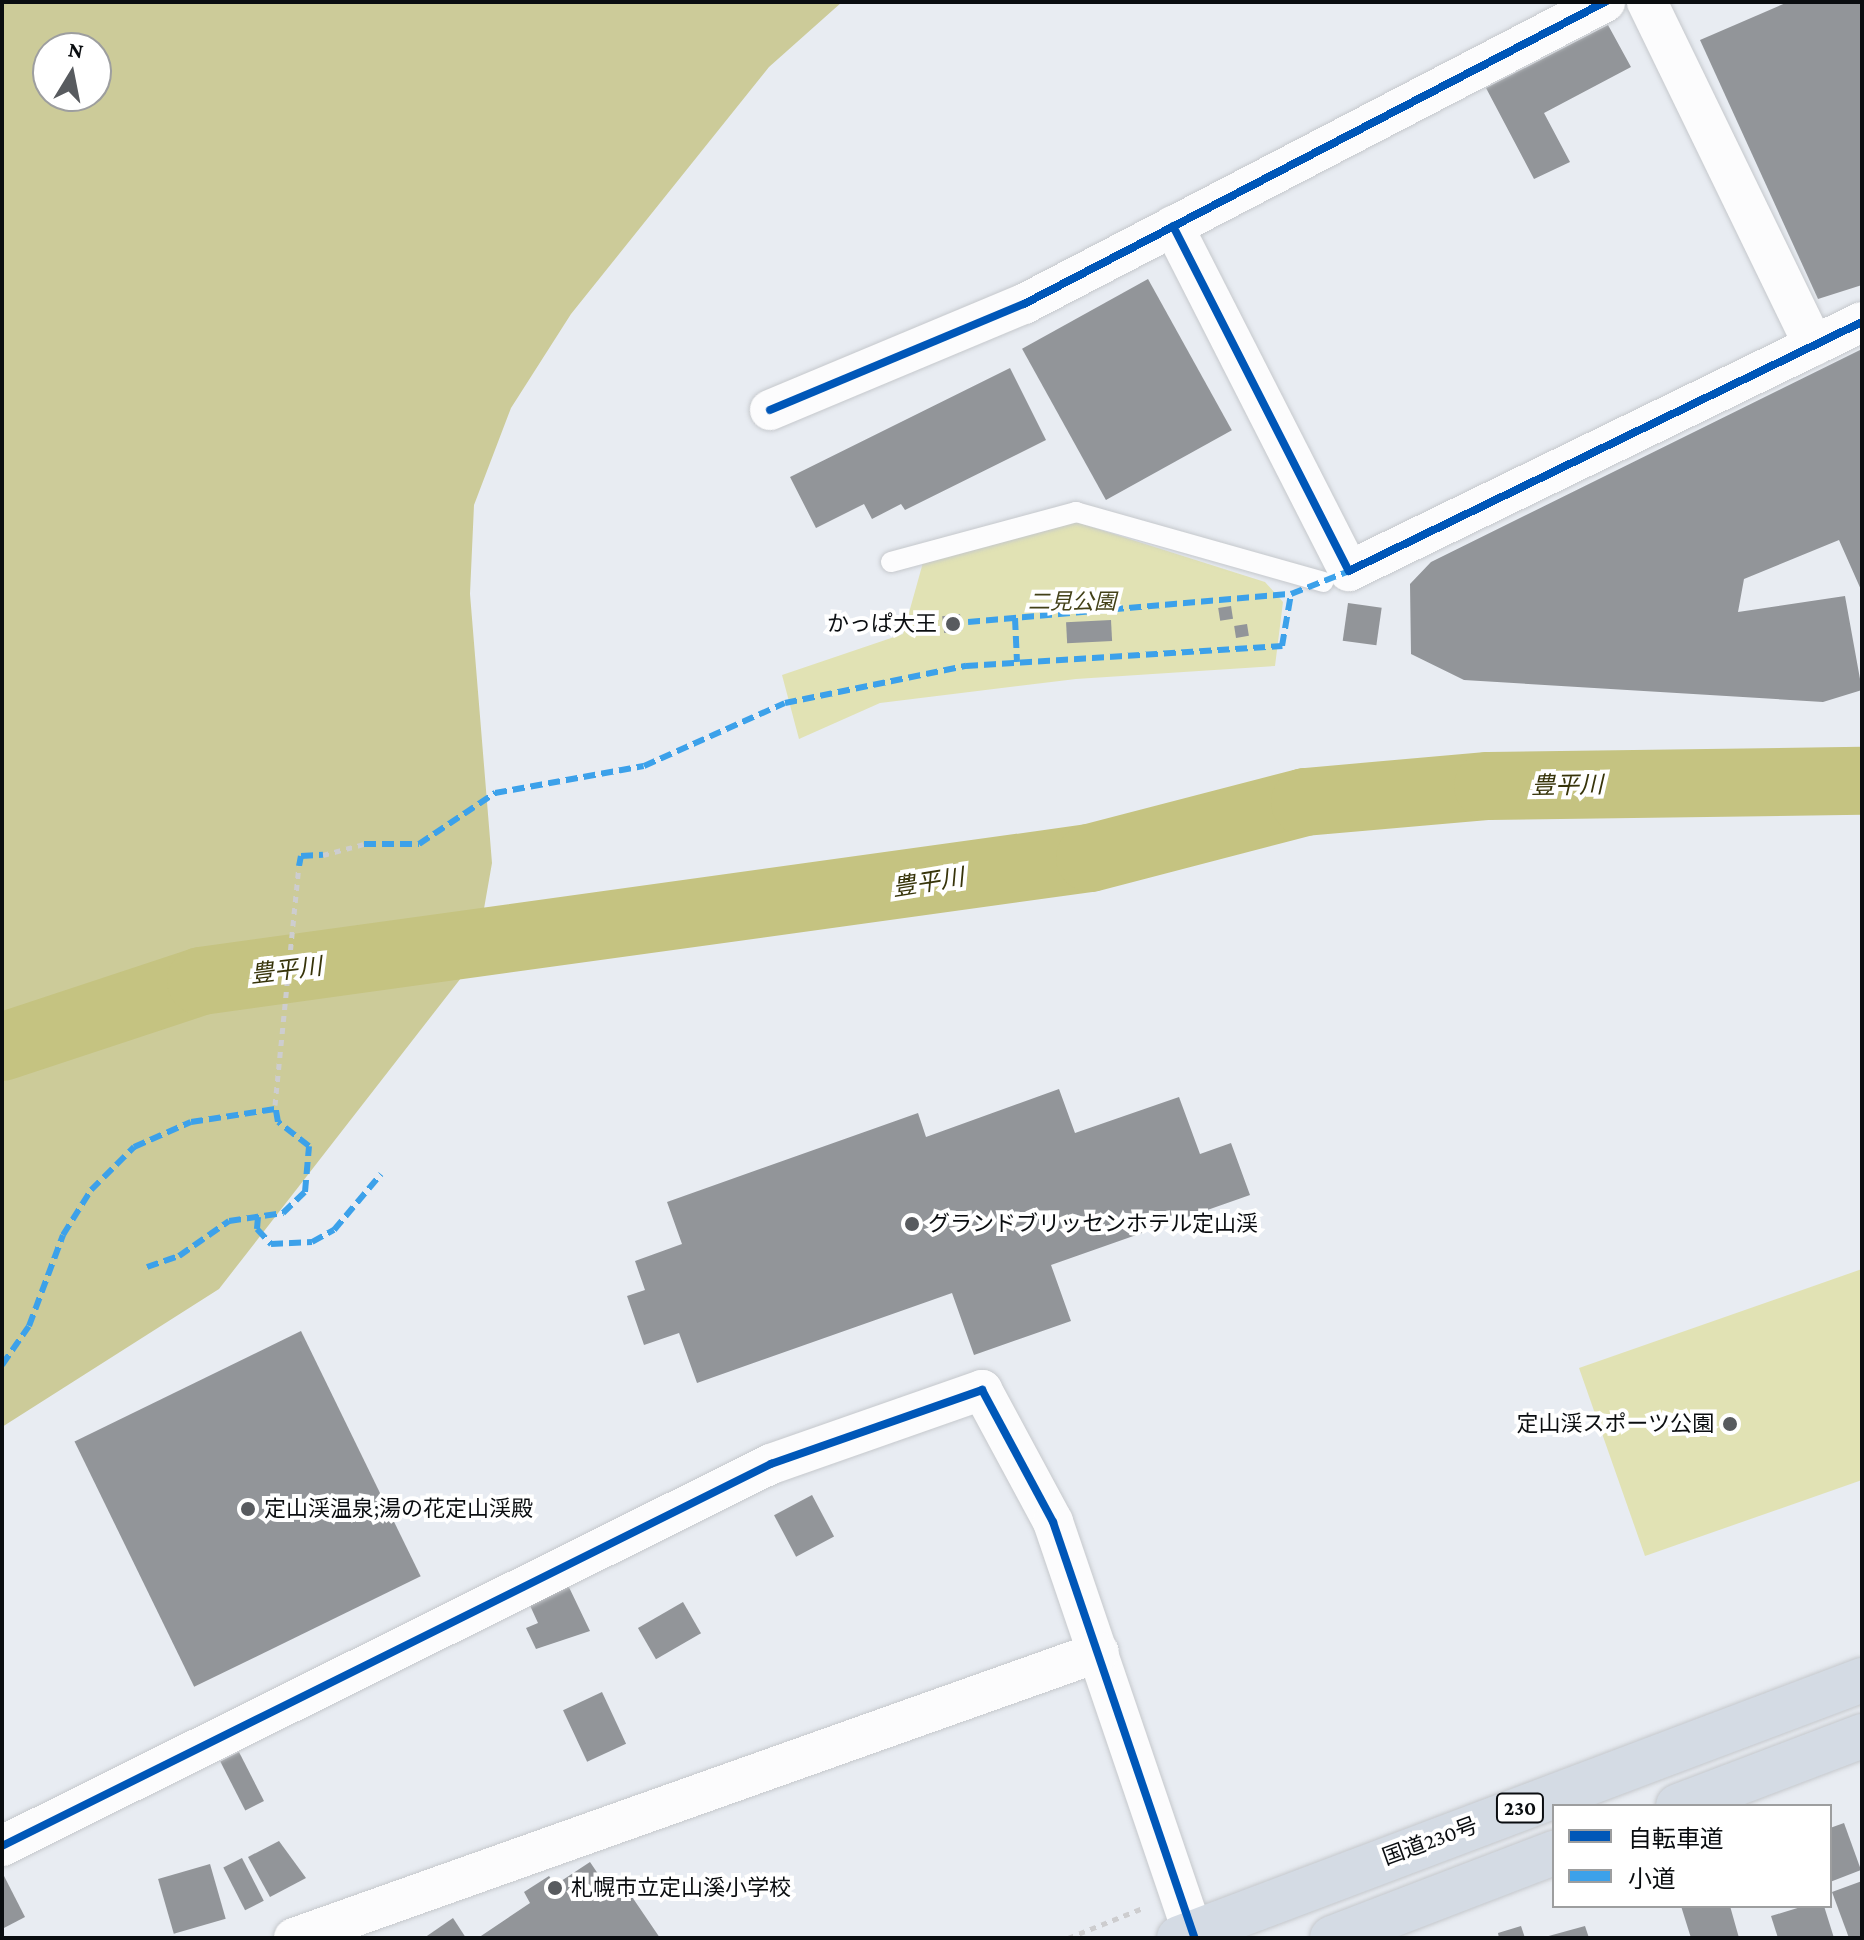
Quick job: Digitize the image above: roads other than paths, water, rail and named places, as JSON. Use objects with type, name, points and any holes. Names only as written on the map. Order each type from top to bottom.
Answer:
[{"type":"highway","name":"国道230号","points":[[1189,1936],[1862,1680]]},
{"type":"highway","points":[[1683,1804],[1862,1736]]},
{"type":"highway","name":"230","points":[[1332,1938],[1552,1854]]},
{"type":"street","points":[[770,410],[1024,304],[1605,2]]},
{"type":"street","points":[[1647,2],[1814,346]]},
{"type":"street","points":[[1173,226],[1349,571],[1862,322]]},
{"type":"street","points":[[2,1846],[771,1464],[982,1390],[1053,1522],[1099,1652],[1189,1936]]},
{"type":"street","points":[[294,1938],[1099,1652]]},
{"type":"lane","points":[[891,562],[1076,512],[1323,582]]},
{"type":"waterway","name":"豊平川","points":[[2,1047],[201,981],[1090,858],[1305,802],[1488,786],[1862,781]]},
{"type":"place","name":"かっぱ大王","points":[[953,624]]},
{"type":"place","name":"グランドブリッセンホテル定山渓","points":[[912,1224]]},
{"type":"place","name":"定山渓スポーツ公園","points":[[1730,1424]]},
{"type":"place","name":"定山渓温泉;湯の花定山渓殿","points":[[248,1509]]},
{"type":"place","name":"札幌市立定山溪小学校","points":[[555,1888]]},
{"type":"park label","name":"二見公園","points":[[1072,602]]}]
